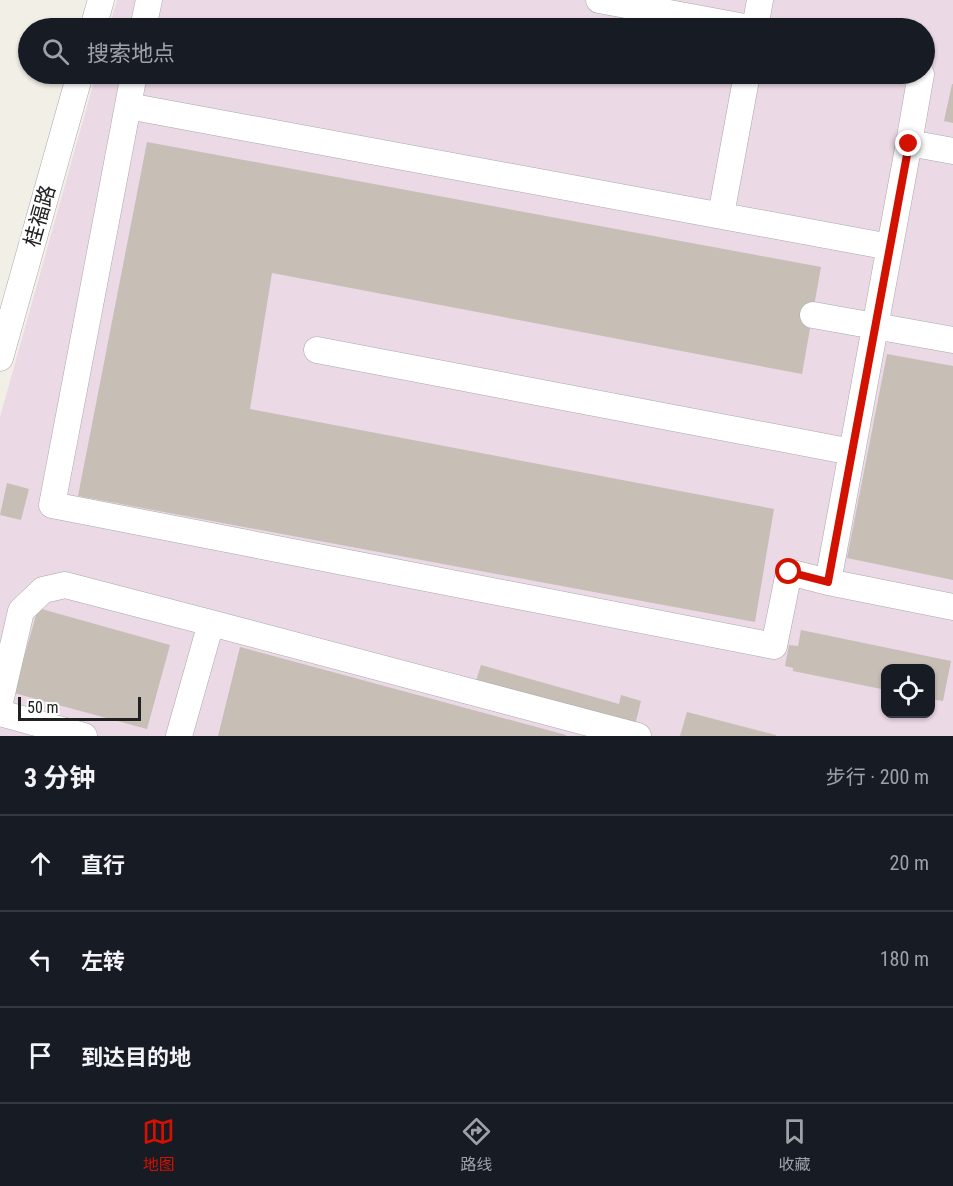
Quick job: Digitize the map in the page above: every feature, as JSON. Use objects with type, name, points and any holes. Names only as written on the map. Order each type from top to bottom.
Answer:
[{"type":"street","points":[[96,18],[101,0]]},
{"type":"street","points":[[145,18],[148,0]]},
{"type":"street","points":[[599,0],[696,18]]},
{"type":"street","points":[[757,18],[760,0]]},
{"type":"street","name":"桂福路","points":[[0,358],[77,84]]},
{"type":"street","points":[[132,84],[52,505],[774,646],[789,572],[953,607]]},
{"type":"street","points":[[721,215],[745,84]]},
{"type":"street","points":[[828,582],[919,84]]},
{"type":"street","points":[[128,106],[890,247]]},
{"type":"street","points":[[909,144],[953,151]]},
{"type":"street","points":[[813,315],[953,340]]},
{"type":"street","points":[[316,350],[852,452]]},
{"type":"street","points":[[0,702],[21,611],[43,590],[64,585],[638,736]]},
{"type":"street","points":[[179,736],[210,623]]},
{"type":"street","points":[[0,713],[84,736]]},
{"type":"shaded area","points":[[117,0],[953,0],[953,736],[0,736],[0,417],[93,84],[935,84],[935,18],[112,18]]},
{"type":"building","points":[[953,84],[953,123],[944,121]]},
{"type":"building","points":[[147,142],[821,267],[802,374],[272,273],[250,409],[774,509],[755,622],[78,496]]},
{"type":"building","points":[[887,354],[953,366],[953,580],[847,558]]},
{"type":"building","points":[[7,483],[29,489],[21,520],[0,515]]},
{"type":"building","points":[[38,608],[170,645],[147,729],[14,693]]},
{"type":"building","points":[[801,630],[951,661],[943,701],[935,700],[935,664],[881,664],[881,689],[793,671],[793,668],[785,666],[789,645],[798,646]]},
{"type":"building","points":[[240,647],[566,735],[566,736],[218,736]]},
{"type":"building","points":[[481,665],[619,704],[621,695],[641,701],[635,725],[476,681]]},
{"type":"building","points":[[687,712],[776,735],[776,736],[680,736]]},
{"type":"route","points":[[789,572],[828,582],[909,144]]}]
